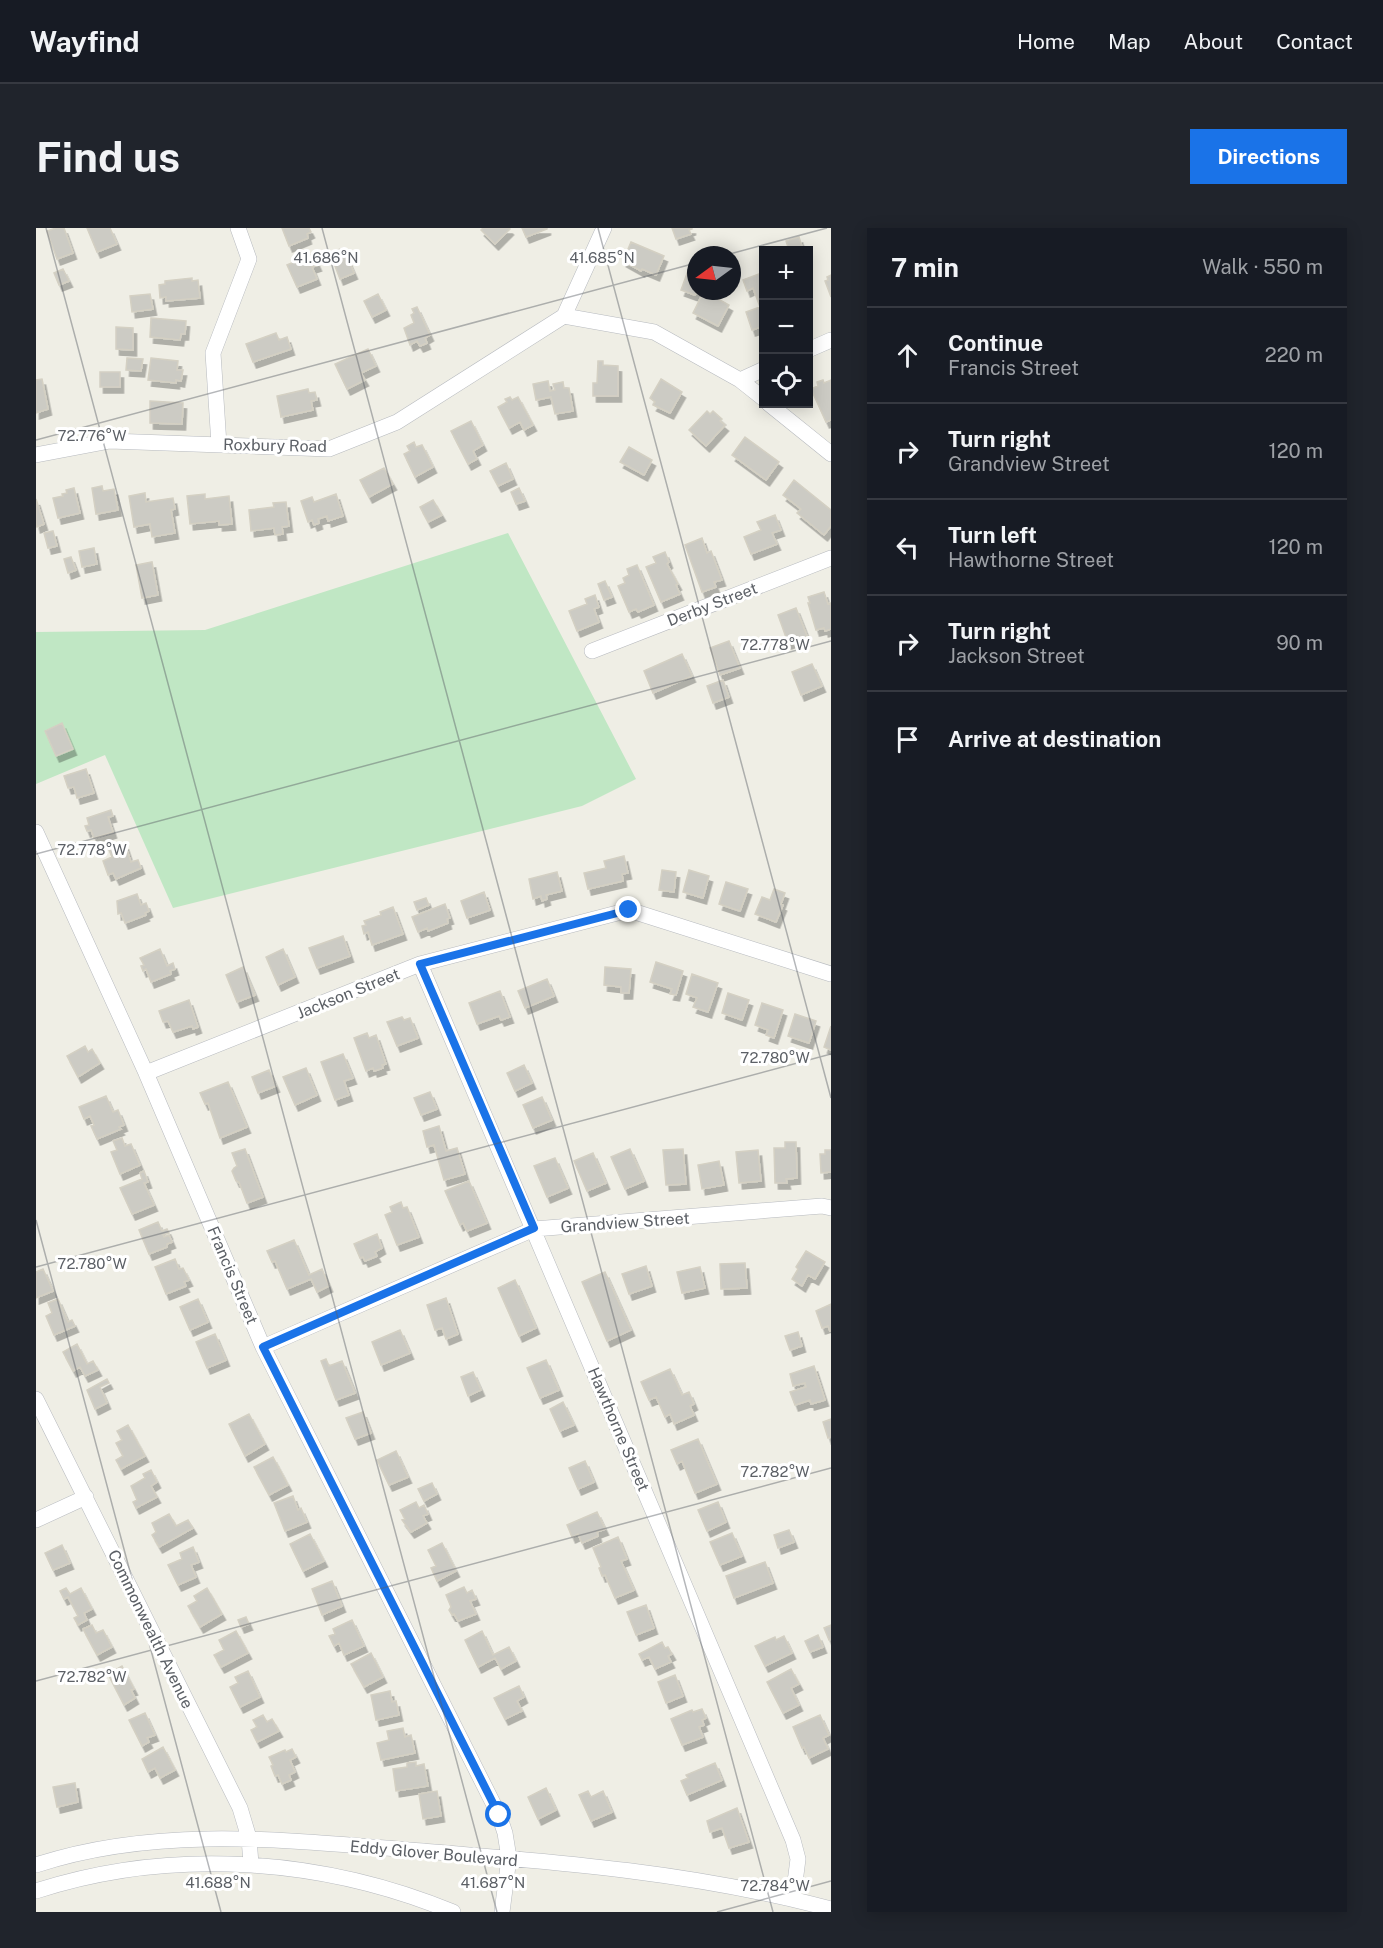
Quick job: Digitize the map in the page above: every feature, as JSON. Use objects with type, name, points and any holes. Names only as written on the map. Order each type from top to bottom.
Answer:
[{"type":"street","points":[[219,445],[213,353],[249,259],[238,228]]},
{"type":"street","points":[[604,228],[564,316],[654,332],[740,380],[759,395]]},
{"type":"street","name":"Roxbury Road","points":[[36,455],[110,441],[329,449],[397,422],[564,316]]},
{"type":"street","points":[[813,348],[831,340]]},
{"type":"street","points":[[740,380],[759,371]]},
{"type":"street","points":[[774,408],[831,454]]},
{"type":"street","name":"Derby Street","points":[[592,651],[831,558]]},
{"type":"street","name":"Francis Street","points":[[36,832],[146,1073],[263,1347],[499,1815],[506,1833],[509,1858],[502,1912]]},
{"type":"street","name":"Jackson Street","points":[[146,1073],[420,964],[629,910],[831,974]]},
{"type":"street","name":"Hawthorne Street","points":[[420,964],[793,1840],[798,1859],[793,1898]]},
{"type":"street","name":"Grandview Street","points":[[263,1347],[534,1228],[822,1206],[831,1208]]},
{"type":"street","name":"Commonwealth Avenue","points":[[36,1399],[240,1808],[249,1838],[251,1864]]},
{"type":"street","points":[[36,1520],[86,1497]]},
{"type":"street","name":"Eddy Glover Boulevard","points":[[36,1865],[118,1846],[176,1839],[249,1838],[509,1858],[648,1873],[734,1885],[831,1909]]},
{"type":"street","name":"Eddy Glover Boulevard","points":[[36,1891],[87,1877],[139,1868],[176,1864],[251,1864],[315,1873],[377,1886],[453,1912]]},
{"type":"green space","points":[[508,533],[636,779],[582,806],[173,908],[105,755],[36,784],[36,632],[205,630]]},
{"type":"building","points":[[64,228],[73,253],[57,259],[47,231]]},
{"type":"building","points":[[87,228],[110,228],[117,244],[97,252]]},
{"type":"building","points":[[282,228],[309,228],[311,232],[307,234],[308,238],[289,246]]},
{"type":"building","points":[[483,228],[510,229],[495,244],[481,230]]},
{"type":"building","points":[[522,228],[547,228],[547,229],[526,237]]},
{"type":"building","points":[[672,228],[692,229],[689,230],[691,234],[676,239]]},
{"type":"building","points":[[799,237],[802,246],[788,246],[786,241]]},
{"type":"building","points":[[631,242],[664,256],[656,275],[642,269],[641,271],[623,261]]},
{"type":"building","points":[[343,248],[354,273],[340,279],[330,253]]},
{"type":"building","points":[[313,254],[318,265],[312,267],[317,279],[297,287],[287,265]]},
{"type":"building","points":[[63,269],[69,281],[59,285],[54,273]]},
{"type":"building","points":[[687,274],[687,292],[681,290]]},
{"type":"building","points":[[759,274],[759,304],[753,288],[747,291],[743,280]]},
{"type":"building","points":[[831,275],[831,297],[825,281]]},
{"type":"building","points":[[192,278],[192,281],[198,280],[200,298],[166,301],[166,297],[160,298],[159,285],[165,284],[165,281]]},
{"type":"building","points":[[150,294],[153,309],[132,312],[130,296]]},
{"type":"building","points":[[378,294],[386,310],[372,317],[364,301]]},
{"type":"building","points":[[700,300],[720,300],[729,305],[718,326],[693,313]]},
{"type":"building","points":[[417,307],[430,335],[425,338],[427,343],[420,346],[417,341],[410,345],[404,328],[414,323],[411,315],[414,313],[412,309]]},
{"type":"building","points":[[759,307],[759,328],[752,330],[746,312]]},
{"type":"building","points":[[151,318],[186,321],[185,334],[181,334],[180,340],[150,337]]},
{"type":"building","points":[[116,327],[133,328],[133,350],[116,349]]},
{"type":"building","points":[[276,333],[279,340],[287,337],[291,349],[253,362],[246,344]]},
{"type":"building","points":[[368,349],[376,366],[361,373],[365,380],[347,389],[335,364]]},
{"type":"building","points":[[127,358],[143,359],[141,371],[126,370]]},
{"type":"building","points":[[151,358],[178,361],[177,370],[183,370],[181,381],[176,380],[176,383],[148,380]]},
{"type":"building","points":[[598,361],[603,361],[603,365],[618,366],[618,396],[593,396],[593,383],[597,383]]},
{"type":"building","points":[[100,372],[120,372],[120,387],[100,387]]},
{"type":"building","points":[[42,379],[48,409],[36,413],[36,380]]},
{"type":"building","points":[[661,379],[682,392],[670,413],[653,405],[655,402],[650,398]]},
{"type":"building","points":[[823,380],[824,383],[831,380],[831,420],[826,422],[813,393],[813,388],[818,386],[817,382]]},
{"type":"building","points":[[548,381],[550,391],[555,390],[553,384],[563,382],[564,388],[569,388],[573,411],[555,414],[551,397],[536,400],[533,384]]},
{"type":"building","points":[[308,389],[309,393],[315,392],[317,400],[311,401],[313,410],[281,417],[277,396]]},
{"type":"building","points":[[510,397],[512,400],[518,397],[533,425],[524,430],[520,422],[509,428],[498,407],[507,402],[505,399]]},
{"type":"building","points":[[150,401],[183,403],[182,424],[150,423]]},
{"type":"building","points":[[707,411],[710,414],[713,411],[725,425],[706,446],[689,430]]},
{"type":"building","points":[[471,421],[483,445],[473,451],[477,459],[468,464],[451,431]]},
{"type":"building","points":[[745,437],[779,462],[766,480],[732,455]]},
{"type":"building","points":[[414,442],[416,447],[422,445],[433,467],[415,477],[404,454],[410,451],[407,446]]},
{"type":"building","points":[[629,447],[652,460],[644,475],[620,462]]},
{"type":"building","points":[[506,463],[513,479],[498,486],[490,471]]},
{"type":"building","points":[[384,468],[393,484],[369,497],[360,480]]},
{"type":"building","points":[[794,480],[831,510],[831,526],[824,535],[797,513],[801,509],[783,495]]},
{"type":"building","points":[[102,486],[103,491],[114,489],[118,510],[96,514],[92,488]]},
{"type":"building","points":[[74,488],[80,513],[58,518],[53,498],[63,496],[62,494],[67,493],[66,490]]},
{"type":"building","points":[[519,488],[525,501],[516,504],[511,492]]},
{"type":"building","points":[[145,493],[146,502],[173,498],[175,509],[171,510],[175,533],[152,537],[150,524],[134,527],[129,496]]},
{"type":"building","points":[[205,494],[205,499],[229,496],[232,524],[219,525],[219,521],[190,524],[187,496]]},
{"type":"building","points":[[336,494],[343,516],[328,521],[327,516],[318,519],[319,523],[314,525],[312,520],[308,522],[301,501],[312,497],[314,502]]},
{"type":"building","points":[[36,499],[44,524],[37,527],[36,523]]},
{"type":"building","points":[[433,500],[442,515],[428,522],[420,507]]},
{"type":"building","points":[[286,502],[289,526],[282,527],[283,534],[275,535],[274,528],[251,531],[249,510],[274,507],[273,503]]},
{"type":"building","points":[[775,515],[781,530],[772,533],[777,544],[751,554],[744,537],[761,530],[757,522]]},
{"type":"building","points":[[53,531],[57,546],[48,548],[44,533]]},
{"type":"building","points":[[702,538],[707,553],[711,551],[722,580],[714,582],[716,587],[702,592],[685,545]]},
{"type":"building","points":[[94,548],[97,564],[82,567],[79,551]]},
{"type":"building","points":[[665,552],[669,562],[667,564],[678,584],[676,585],[680,594],[661,602],[646,567],[656,563],[653,557]]},
{"type":"building","points":[[71,557],[76,570],[68,573],[64,559]]},
{"type":"building","points":[[152,562],[158,595],[142,598],[136,565]]},
{"type":"building","points":[[637,565],[654,605],[638,612],[636,609],[629,612],[618,586],[625,583],[623,578],[629,575],[627,569]]},
{"type":"building","points":[[605,581],[612,597],[604,600],[598,584]]},
{"type":"building","points":[[824,592],[828,604],[831,603],[831,629],[825,631],[824,628],[816,630],[808,603],[810,603],[808,597]]},
{"type":"building","points":[[595,595],[599,607],[594,609],[599,622],[577,631],[569,611],[587,604],[585,599]]},
{"type":"building","points":[[796,608],[807,636],[788,643],[778,615]]},
{"type":"building","points":[[729,641],[740,668],[720,675],[710,648]]},
{"type":"building","points":[[682,654],[692,676],[653,693],[644,671]]},
{"type":"building","points":[[812,664],[822,686],[801,695],[792,672]]},
{"type":"building","points":[[723,680],[729,697],[713,703],[707,686]]},
{"type":"building","points":[[62,723],[73,749],[56,756],[45,731]]},
{"type":"building","points":[[86,769],[94,793],[77,798],[74,787],[68,788],[64,776]]},
{"type":"building","points":[[111,810],[113,816],[108,817],[113,832],[94,838],[91,830],[87,831],[85,826],[89,825],[87,818]]},
{"type":"building","points":[[125,844],[131,862],[138,860],[141,868],[116,879],[113,873],[108,875],[103,861],[112,857],[109,850]]},
{"type":"building","points":[[624,856],[628,873],[622,874],[623,881],[588,889],[584,873],[606,868],[604,861]]},
{"type":"building","points":[[662,870],[676,872],[674,892],[659,890]]},
{"type":"building","points":[[689,870],[709,876],[703,898],[683,892]]},
{"type":"building","points":[[557,872],[562,891],[546,895],[547,899],[542,901],[541,896],[533,899],[529,879]]},
{"type":"building","points":[[726,882],[748,889],[740,911],[719,904]]},
{"type":"building","points":[[774,889],[785,893],[776,922],[755,914],[762,897],[770,900]]},
{"type":"building","points":[[484,892],[490,910],[467,918],[461,901]]},
{"type":"building","points":[[137,894],[141,905],[146,903],[149,911],[145,913],[146,915],[125,923],[121,913],[118,914],[117,901]]},
{"type":"building","points":[[426,898],[429,905],[417,910],[414,902]]},
{"type":"building","points":[[445,904],[450,918],[447,919],[448,923],[428,931],[427,928],[418,932],[412,917]]},
{"type":"building","points":[[393,907],[403,934],[372,945],[368,932],[364,934],[362,926],[366,925],[364,921],[381,915],[380,912]]},
{"type":"building","points":[[343,936],[350,956],[317,968],[309,948]]},
{"type":"building","points":[[160,949],[167,966],[173,963],[175,969],[170,971],[171,974],[151,982],[146,969],[143,971],[141,966],[144,965],[140,958]]},
{"type":"building","points":[[283,949],[295,977],[278,985],[266,957]]},
{"type":"building","points":[[656,962],[683,971],[676,995],[670,994],[672,989],[650,982]]},
{"type":"building","points":[[243,967],[255,995],[237,1002],[226,975]]},
{"type":"building","points":[[605,967],[631,969],[629,993],[621,993],[621,987],[604,985]]},
{"type":"building","points":[[692,974],[718,983],[708,1012],[693,1007],[697,998],[686,994]]},
{"type":"building","points":[[547,979],[554,996],[525,1008],[518,991]]},
{"type":"building","points":[[500,991],[510,1017],[501,1020],[499,1016],[477,1024],[469,1003]]},
{"type":"building","points":[[728,993],[749,1000],[742,1020],[722,1013]]},
{"type":"building","points":[[189,1000],[198,1027],[193,1029],[192,1026],[173,1032],[168,1021],[163,1022],[159,1011]]},
{"type":"building","points":[[762,1003],[783,1010],[774,1038],[766,1035],[768,1030],[755,1025]]},
{"type":"building","points":[[795,1014],[816,1021],[809,1043],[788,1036]]},
{"type":"building","points":[[402,1017],[404,1020],[410,1018],[418,1038],[397,1046],[387,1022]]},
{"type":"building","points":[[831,1026],[831,1050],[824,1047]]},
{"type":"building","points":[[367,1033],[369,1038],[376,1035],[386,1064],[382,1065],[383,1068],[374,1071],[373,1068],[366,1071],[354,1038]]},
{"type":"building","points":[[85,1046],[88,1052],[92,1049],[100,1063],[78,1077],[67,1056]]},
{"type":"building","points":[[343,1054],[353,1078],[344,1081],[349,1095],[335,1100],[321,1062]]},
{"type":"building","points":[[524,1065],[532,1083],[515,1091],[507,1073]]},
{"type":"building","points":[[306,1068],[317,1095],[295,1105],[283,1077]]},
{"type":"building","points":[[269,1070],[276,1086],[258,1093],[252,1077]]},
{"type":"building","points":[[228,1082],[247,1127],[220,1138],[208,1103],[205,1104],[200,1093]]},
{"type":"building","points":[[430,1092],[437,1109],[421,1115],[414,1098]]},
{"type":"building","points":[[106,1096],[113,1112],[118,1110],[124,1125],[119,1127],[121,1129],[97,1139],[91,1126],[94,1125],[90,1116],[84,1119],[79,1107]]},
{"type":"building","points":[[542,1097],[552,1120],[533,1128],[523,1105]]},
{"type":"building","points":[[439,1126],[446,1151],[457,1148],[465,1174],[444,1180],[434,1145],[427,1147],[423,1131]]},
{"type":"building","points":[[122,1138],[125,1146],[131,1144],[140,1165],[120,1174],[111,1152],[117,1150],[113,1141]]},
{"type":"building","points":[[785,1142],[796,1142],[797,1178],[786,1179],[787,1183],[775,1183],[774,1148],[785,1148]]},
{"type":"building","points":[[245,1149],[263,1197],[247,1203],[232,1171],[237,1166],[232,1153]]},
{"type":"building","points":[[630,1149],[644,1181],[625,1189],[611,1157]]},
{"type":"building","points":[[683,1149],[686,1184],[666,1185],[663,1150]]},
{"type":"building","points":[[758,1150],[761,1181],[739,1183],[736,1152]]},
{"type":"building","points":[[825,1150],[831,1150],[831,1172],[821,1173],[820,1154],[825,1154]]},
{"type":"building","points":[[593,1153],[606,1183],[587,1191],[574,1161]]},
{"type":"building","points":[[555,1158],[568,1188],[547,1197],[534,1166]]},
{"type":"building","points":[[719,1161],[724,1185],[702,1189],[698,1165]]},
{"type":"building","points":[[144,1171],[148,1182],[144,1183],[154,1205],[132,1214],[120,1188],[142,1179],[140,1173]]},
{"type":"building","points":[[469,1181],[487,1223],[467,1231],[463,1223],[460,1225],[445,1191]]},
{"type":"building","points":[[401,1202],[403,1208],[407,1207],[419,1237],[397,1245],[385,1215],[392,1212],[390,1207]]},
{"type":"building","points":[[158,1222],[162,1231],[167,1229],[169,1233],[163,1235],[164,1237],[169,1235],[172,1242],[167,1244],[167,1247],[149,1254],[139,1230]]},
{"type":"building","points":[[377,1234],[382,1248],[375,1252],[377,1256],[365,1261],[363,1257],[360,1258],[354,1244]]},
{"type":"building","points":[[294,1240],[309,1275],[322,1269],[329,1286],[317,1292],[311,1279],[287,1289],[275,1261],[272,1262],[267,1251]]},
{"type":"building","points":[[806,1251],[825,1262],[815,1279],[808,1275],[802,1286],[792,1279]]},
{"type":"building","points":[[175,1259],[179,1269],[183,1268],[189,1280],[184,1282],[186,1286],[166,1294],[155,1267]]},
{"type":"building","points":[[745,1263],[747,1288],[721,1289],[720,1264]]},
{"type":"building","points":[[646,1266],[652,1286],[629,1294],[622,1274]]},
{"type":"building","points":[[700,1267],[705,1288],[682,1293],[677,1272]]},
{"type":"building","points":[[43,1269],[53,1291],[36,1298],[36,1272]]},
{"type":"building","points":[[605,1272],[631,1330],[607,1341],[582,1282]]},
{"type":"building","points":[[515,1280],[536,1328],[519,1336],[498,1288]]},
{"type":"building","points":[[446,1298],[458,1334],[446,1339],[442,1328],[435,1330],[427,1305]]},
{"type":"building","points":[[58,1299],[68,1322],[72,1320],[75,1326],[54,1335],[46,1316],[52,1313],[48,1303]]},
{"type":"building","points":[[198,1299],[208,1322],[190,1330],[180,1307]]},
{"type":"building","points":[[831,1304],[830,1331],[828,1326],[822,1328],[816,1311]]},
{"type":"building","points":[[400,1330],[410,1353],[381,1365],[372,1342]]},
{"type":"building","points":[[798,1332],[802,1346],[790,1350],[785,1336]]},
{"type":"building","points":[[215,1334],[226,1360],[207,1368],[196,1342]]},
{"type":"building","points":[[77,1344],[87,1364],[93,1361],[98,1370],[85,1376],[80,1367],[73,1371],[63,1352]]},
{"type":"building","points":[[326,1359],[329,1366],[342,1361],[355,1393],[336,1400],[321,1361]]},
{"type":"building","points":[[546,1360],[559,1390],[540,1398],[527,1368]]},
{"type":"building","points":[[814,1366],[825,1400],[811,1404],[810,1400],[795,1405],[790,1392],[806,1387],[805,1383],[793,1386],[790,1374]]},
{"type":"building","points":[[670,1369],[682,1395],[689,1392],[694,1404],[690,1406],[694,1415],[674,1424],[670,1414],[665,1417],[656,1397],[649,1400],[641,1382]]},
{"type":"building","points":[[473,1372],[481,1390],[468,1396],[461,1377]]},
{"type":"building","points":[[107,1379],[109,1383],[100,1387],[107,1403],[95,1409],[87,1390]]},
{"type":"building","points":[[563,1402],[574,1425],[560,1431],[550,1409]]},
{"type":"building","points":[[363,1412],[371,1433],[355,1439],[346,1418]]},
{"type":"building","points":[[249,1414],[265,1444],[245,1456],[229,1424]]},
{"type":"building","points":[[831,1419],[831,1437],[828,1438],[823,1422]]},
{"type":"building","points":[[128,1425],[145,1456],[121,1469],[116,1460],[123,1456],[116,1443],[122,1440],[117,1431]]},
{"type":"building","points":[[698,1439],[717,1484],[695,1493],[682,1461],[677,1464],[671,1450]]},
{"type":"building","points":[[396,1451],[408,1477],[389,1485],[377,1460]]},
{"type":"building","points":[[273,1457],[288,1485],[269,1495],[254,1467]]},
{"type":"building","points":[[585,1461],[594,1482],[578,1489],[569,1468]]},
{"type":"building","points":[[151,1470],[157,1482],[151,1486],[157,1497],[136,1508],[133,1502],[137,1500],[131,1486],[145,1478],[143,1474]]},
{"type":"building","points":[[432,1483],[437,1494],[424,1501],[418,1489]]},
{"type":"building","points":[[293,1496],[298,1510],[301,1508],[307,1522],[285,1531],[274,1503]]},
{"type":"building","points":[[416,1502],[419,1508],[424,1505],[428,1514],[423,1516],[427,1523],[411,1532],[402,1520],[405,1519],[400,1510]]},
{"type":"building","points":[[718,1502],[726,1522],[707,1531],[698,1510]]},
{"type":"building","points":[[597,1512],[605,1529],[597,1532],[598,1536],[582,1543],[578,1534],[572,1537],[567,1525]]},
{"type":"building","points":[[169,1514],[176,1526],[188,1520],[193,1528],[159,1547],[152,1535],[156,1532],[152,1523]]},
{"type":"building","points":[[789,1530],[794,1542],[778,1548],[774,1535]]},
{"type":"building","points":[[732,1533],[742,1556],[720,1565],[710,1542]]},
{"type":"building","points":[[310,1534],[324,1561],[303,1571],[290,1544]]},
{"type":"building","points":[[618,1537],[627,1559],[621,1561],[634,1590],[615,1598],[605,1575],[602,1576],[599,1568],[601,1567],[593,1548]]},
{"type":"building","points":[[442,1543],[456,1571],[437,1581],[431,1568],[436,1566],[428,1550]]},
{"type":"building","points":[[62,1545],[70,1563],[53,1570],[45,1553]]},
{"type":"building","points":[[193,1547],[199,1562],[191,1565],[196,1577],[178,1585],[168,1565],[182,1559],[180,1553]]},
{"type":"building","points":[[765,1562],[773,1583],[734,1598],[726,1576]]},
{"type":"building","points":[[332,1581],[342,1606],[322,1615],[312,1589]]},
{"type":"building","points":[[464,1587],[467,1593],[472,1590],[476,1599],[470,1601],[476,1614],[458,1621],[449,1610],[451,1607],[446,1595]]},
{"type":"building","points":[[66,1588],[70,1594],[81,1588],[92,1609],[84,1613],[87,1620],[78,1625],[74,1618],[78,1616],[68,1597],[64,1599],[60,1591]]},
{"type":"building","points":[[207,1588],[222,1614],[200,1627],[188,1606],[197,1601],[194,1596]]},
{"type":"building","points":[[646,1605],[654,1628],[636,1635],[627,1612]]},
{"type":"building","points":[[246,1617],[249,1624],[241,1627],[238,1620]]},
{"type":"building","points":[[352,1620],[364,1646],[344,1655],[339,1643],[334,1646],[329,1636],[335,1634],[333,1629]]},
{"type":"building","points":[[92,1625],[96,1633],[103,1630],[112,1647],[97,1655],[83,1629]]},
{"type":"building","points":[[831,1625],[831,1639],[829,1640],[824,1628]]},
{"type":"building","points":[[236,1631],[248,1653],[221,1667],[214,1655],[224,1650],[219,1640]]},
{"type":"building","points":[[482,1631],[493,1655],[509,1647],[516,1661],[501,1669],[495,1658],[478,1667],[465,1640]]},
{"type":"building","points":[[818,1635],[823,1647],[810,1652],[805,1641]]},
{"type":"building","points":[[784,1636],[792,1653],[765,1666],[755,1646],[775,1637],[776,1640]]},
{"type":"building","points":[[662,1642],[672,1654],[668,1656],[671,1662],[655,1669],[649,1657],[642,1660],[639,1654]]},
{"type":"building","points":[[371,1653],[383,1677],[364,1687],[351,1664]]},
{"type":"building","points":[[122,1666],[134,1689],[131,1690],[135,1698],[124,1705],[108,1674]]},
{"type":"building","points":[[791,1669],[799,1684],[791,1688],[799,1705],[783,1713],[767,1682]]},
{"type":"building","points":[[248,1671],[260,1697],[240,1707],[230,1687],[238,1683],[235,1677]]},
{"type":"building","points":[[675,1675],[683,1696],[666,1703],[658,1682]]},
{"type":"building","points":[[519,1686],[524,1697],[517,1701],[522,1711],[505,1719],[494,1698]]},
{"type":"building","points":[[390,1691],[392,1702],[396,1701],[399,1715],[376,1720],[371,1695]]},
{"type":"building","points":[[702,1709],[706,1718],[702,1720],[704,1725],[699,1727],[703,1737],[682,1745],[671,1719],[692,1710],[693,1712]]},
{"type":"building","points":[[145,1713],[155,1735],[147,1738],[149,1742],[142,1746],[129,1720]]},
{"type":"building","points":[[263,1715],[267,1722],[272,1719],[279,1731],[257,1742],[251,1730],[257,1727],[253,1720]]},
{"type":"building","points":[[820,1715],[829,1735],[823,1738],[828,1749],[809,1758],[793,1727]]},
{"type":"building","points":[[403,1728],[405,1737],[411,1735],[415,1753],[381,1760],[377,1743],[389,1740],[387,1731]]},
{"type":"building","points":[[163,1747],[175,1770],[160,1778],[155,1768],[148,1772],[142,1759]]},
{"type":"building","points":[[292,1749],[296,1757],[290,1760],[295,1772],[289,1775],[291,1780],[282,1784],[278,1775],[275,1776],[269,1757]]},
{"type":"building","points":[[416,1762],[416,1766],[424,1764],[428,1786],[396,1791],[393,1769],[407,1767],[407,1763]]},
{"type":"building","points":[[715,1763],[722,1780],[687,1795],[681,1781],[688,1778],[686,1775]]},
{"type":"building","points":[[75,1783],[78,1802],[57,1807],[53,1787]]},
{"type":"building","points":[[546,1788],[556,1810],[538,1819],[528,1797]]},
{"type":"building","points":[[437,1791],[441,1816],[423,1819],[419,1794]]},
{"type":"building","points":[[588,1791],[591,1797],[603,1791],[612,1812],[591,1821],[579,1795]]},
{"type":"building","points":[[737,1808],[749,1842],[729,1848],[722,1828],[710,1832],[707,1821]]},
{"type":"route","points":[[499,1815],[263,1347],[534,1228],[420,964],[629,910]]}]
